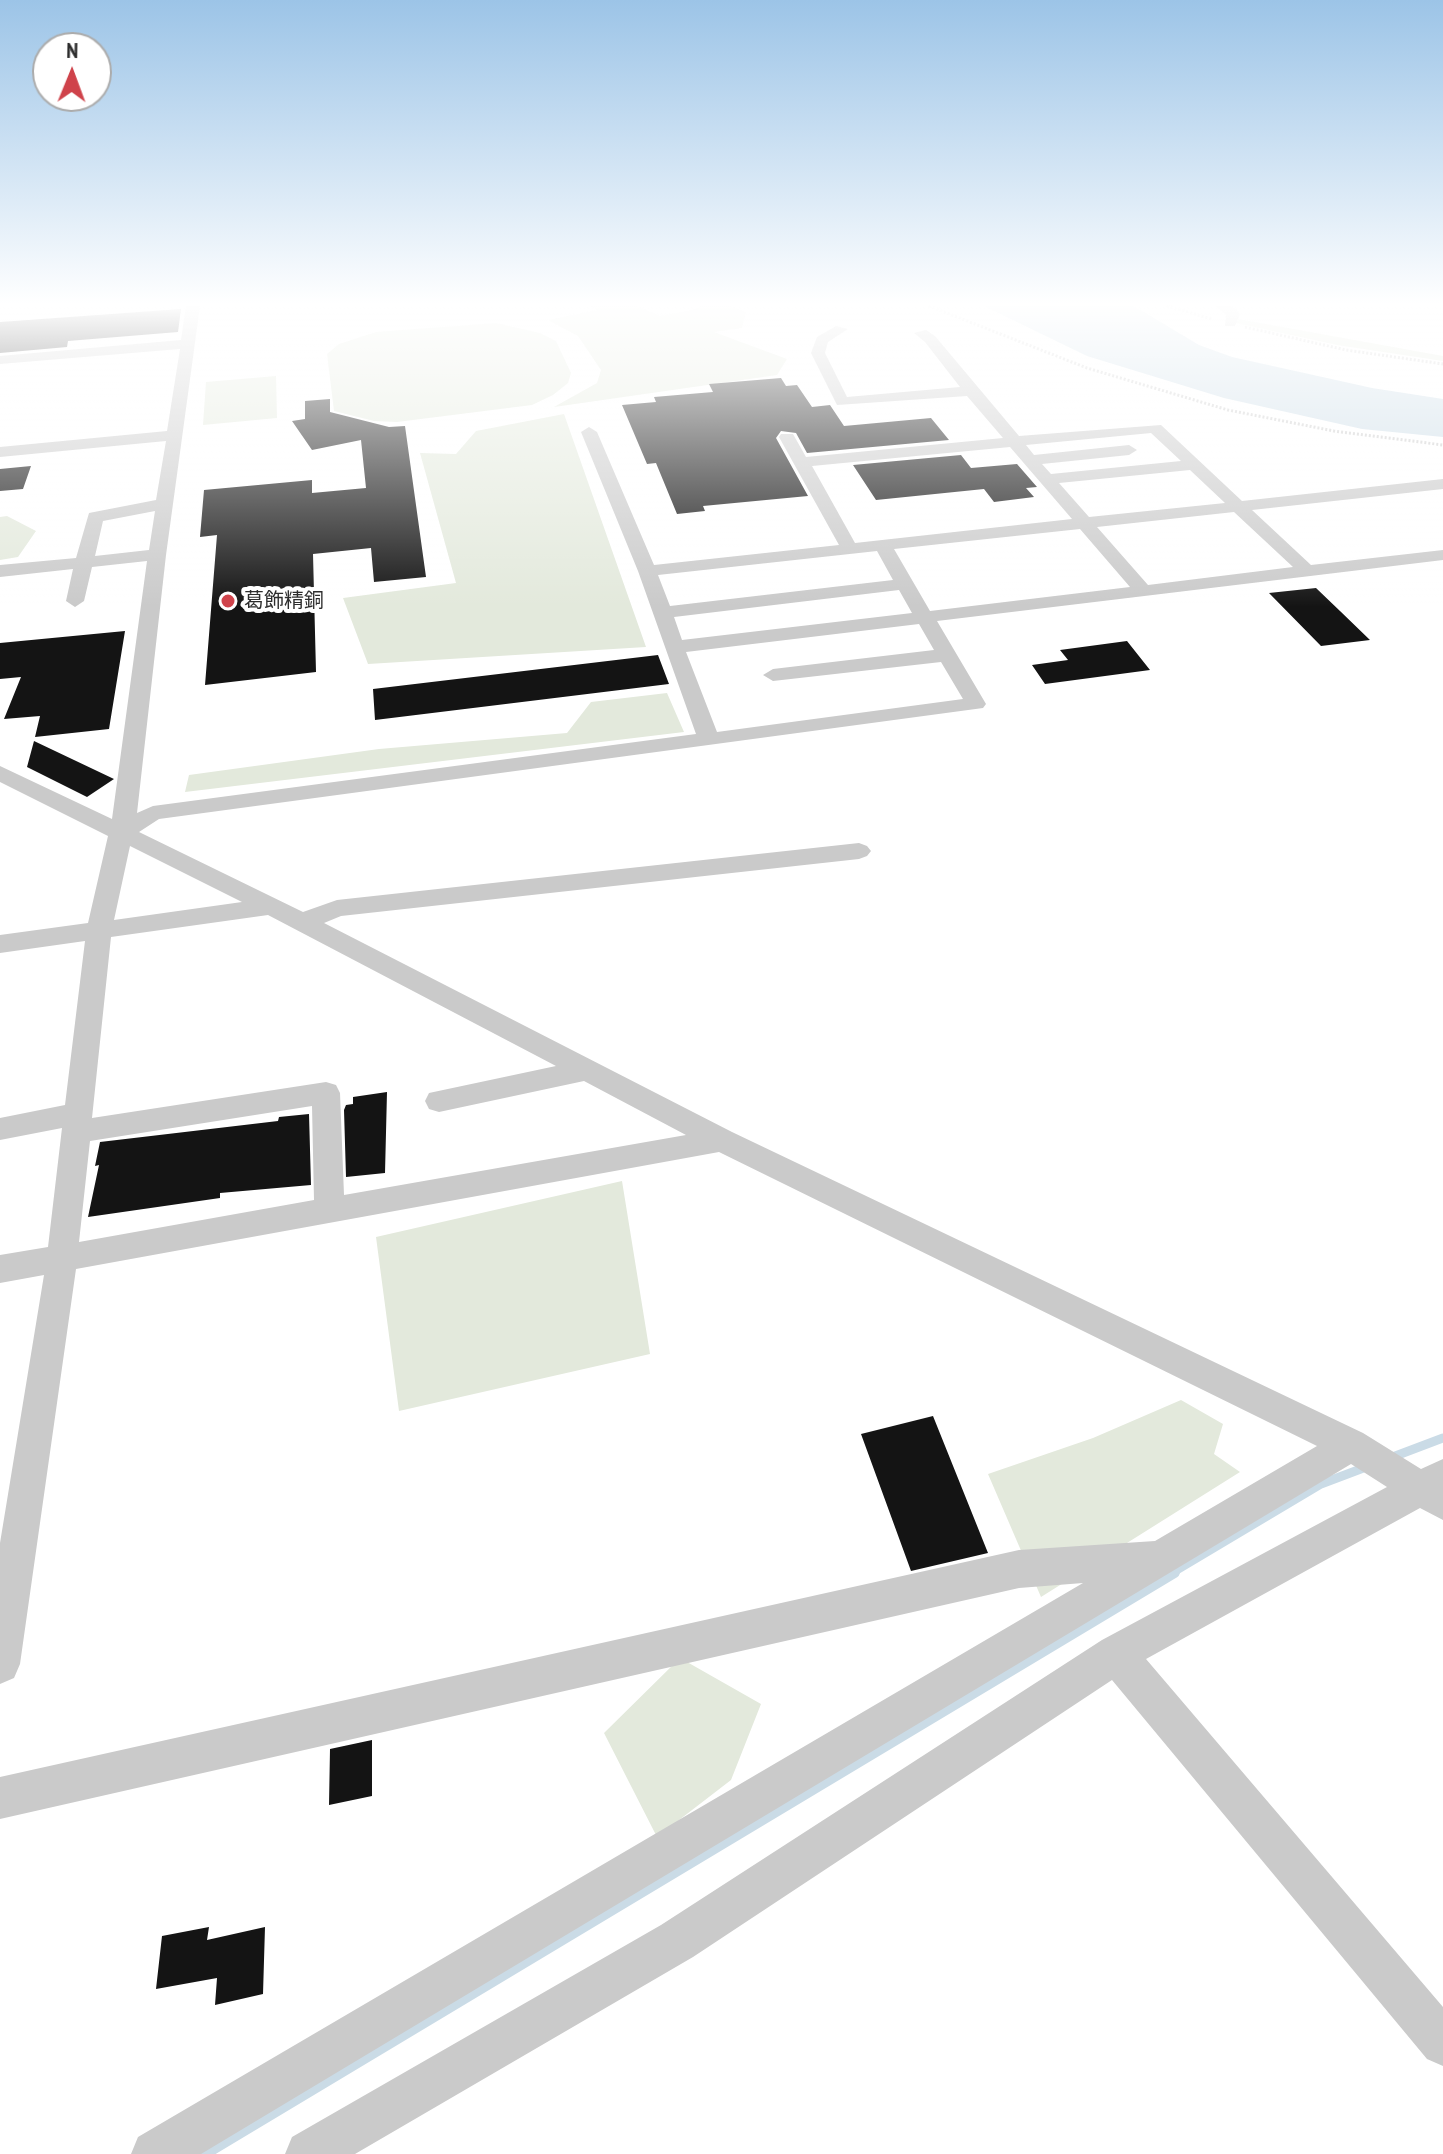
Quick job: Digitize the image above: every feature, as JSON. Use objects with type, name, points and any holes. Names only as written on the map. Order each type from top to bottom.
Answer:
[{"type":"street","points":[[0,1664],[62,1258],[99,931],[127,805],[178,407]]},
{"type":"street","points":[[984,407],[1144,592]]},
{"type":"street","points":[[803,462],[1155,428],[1157,447]]},
{"type":"street","points":[[589,432],[647,571],[709,740]]},
{"type":"street","points":[[0,452],[174,435]]},
{"type":"street","points":[[787,437],[850,549]]},
{"type":"street","points":[[1030,460],[1157,447],[1194,465],[1308,572]]},
{"type":"street","points":[[1046,479],[1194,465]]},
{"type":"street","points":[[647,571],[1443,484]]},
{"type":"street","points":[[75,601],[95,517],[164,504]]},
{"type":"street","points":[[120,834],[153,813],[976,704],[882,545]]},
{"type":"street","points":[[0,571],[157,555]]},
{"type":"street","points":[[675,647],[1443,555]]},
{"type":"street","points":[[663,613],[904,584]]},
{"type":"street","points":[[773,675],[946,655]]},
{"type":"street","points":[[0,773],[302,922],[722,1140],[1437,1489]]},
{"type":"street","points":[[302,922],[337,908],[859,851]]},
{"type":"street","points":[[0,944],[269,907]]},
{"type":"street","points":[[439,1101],[588,1070]]},
{"type":"street","points":[[0,1129],[326,1093],[329,1210]]},
{"type":"street","points":[[0,1269],[722,1140]]},
{"type":"street","points":[[155,2154],[1351,1445]]},
{"type":"street","points":[[309,2154],[677,1941],[1116,1654],[1437,1489]]},
{"type":"street","points":[[0,1798],[1019,1569],[1162,1559]]},
{"type":"street","points":[[1116,1654],[1443,2043]]},
{"type":"path","points":[[1216,407],[1334,431],[1443,445]]},
{"type":"shaded area","points":[[204,407],[277,407],[277,418],[203,425]]},
{"type":"shaded area","points":[[333,407],[520,407],[397,422],[374,421],[334,411]]},
{"type":"shaded area","points":[[564,414],[646,647],[368,664],[343,598],[456,583],[420,453],[456,454],[476,431]]},
{"type":"shaded area","points":[[7,516],[36,531],[18,557],[0,560],[0,517]]},
{"type":"shaded area","points":[[667,693],[684,732],[185,792],[189,775],[379,749],[567,733],[591,702]]},
{"type":"shaded area","points":[[622,1181],[650,1354],[399,1411],[376,1237]]},
{"type":"shaded area","points":[[1181,1400],[1223,1424],[1214,1454],[1240,1472],[1041,1597],[988,1474],[1093,1438]]},
{"type":"shaded area","points":[[680,1658],[761,1704],[731,1780],[657,1837],[604,1733]]},
{"type":"water","points":[[1262,407],[1443,407],[1443,437],[1362,429]]},
{"type":"building","points":[[305,407],[330,407],[330,412],[389,427],[405,426],[426,577],[374,582],[371,548],[313,554],[316,672],[205,685],[217,535],[200,537],[204,490],[312,480],[312,493],[366,488],[361,440],[312,450],[292,421],[305,419]]},
{"type":"building","points":[[623,407],[831,407],[844,426],[931,418],[949,440],[807,453],[796,433],[781,431],[776,438],[808,496],[703,506],[705,511],[677,514],[656,463],[647,464]]},
{"type":"building","points":[[961,455],[971,468],[1017,464],[1037,487],[1026,488],[1034,497],[994,502],[984,489],[876,500],[853,465]]},
{"type":"building","points":[[31,466],[23,489],[0,491],[0,469]]},
{"type":"building","points":[[1316,588],[1370,640],[1321,646],[1269,593]]},
{"type":"building","points":[[125,631],[109,729],[35,737],[40,716],[4,719],[21,677],[0,679],[0,643]]},
{"type":"building","points":[[1127,641],[1150,670],[1045,684],[1032,665],[1068,660],[1060,650]]},
{"type":"building","points":[[658,655],[669,684],[375,720],[373,689]]},
{"type":"building","points":[[34,741],[114,779],[87,797],[27,767]]},
{"type":"building","points":[[387,1092],[385,1173],[346,1177],[346,1105],[353,1104],[353,1097]]},
{"type":"building","points":[[309,1114],[311,1185],[220,1193],[220,1198],[88,1217],[99,1165],[95,1166],[100,1142],[278,1121],[279,1117]]},
{"type":"building","points":[[933,1416],[988,1553],[911,1571],[861,1434]]},
{"type":"building","points":[[372,1740],[372,1796],[329,1805],[330,1749]]},
{"type":"building","points":[[209,1927],[207,1940],[265,1927],[263,1994],[215,2005],[217,1978],[156,1989],[162,1936]]},
{"type":"waterway","points":[[1390,1458],[1443,1438]]},
{"type":"waterway","points":[[1170,1574],[1321,1484],[1366,1467]]},
{"type":"waterway","points":[[204,2154],[1174,1572]]},
{"type":"place","name":"葛飾精銅","points":[[228,601]]}]
